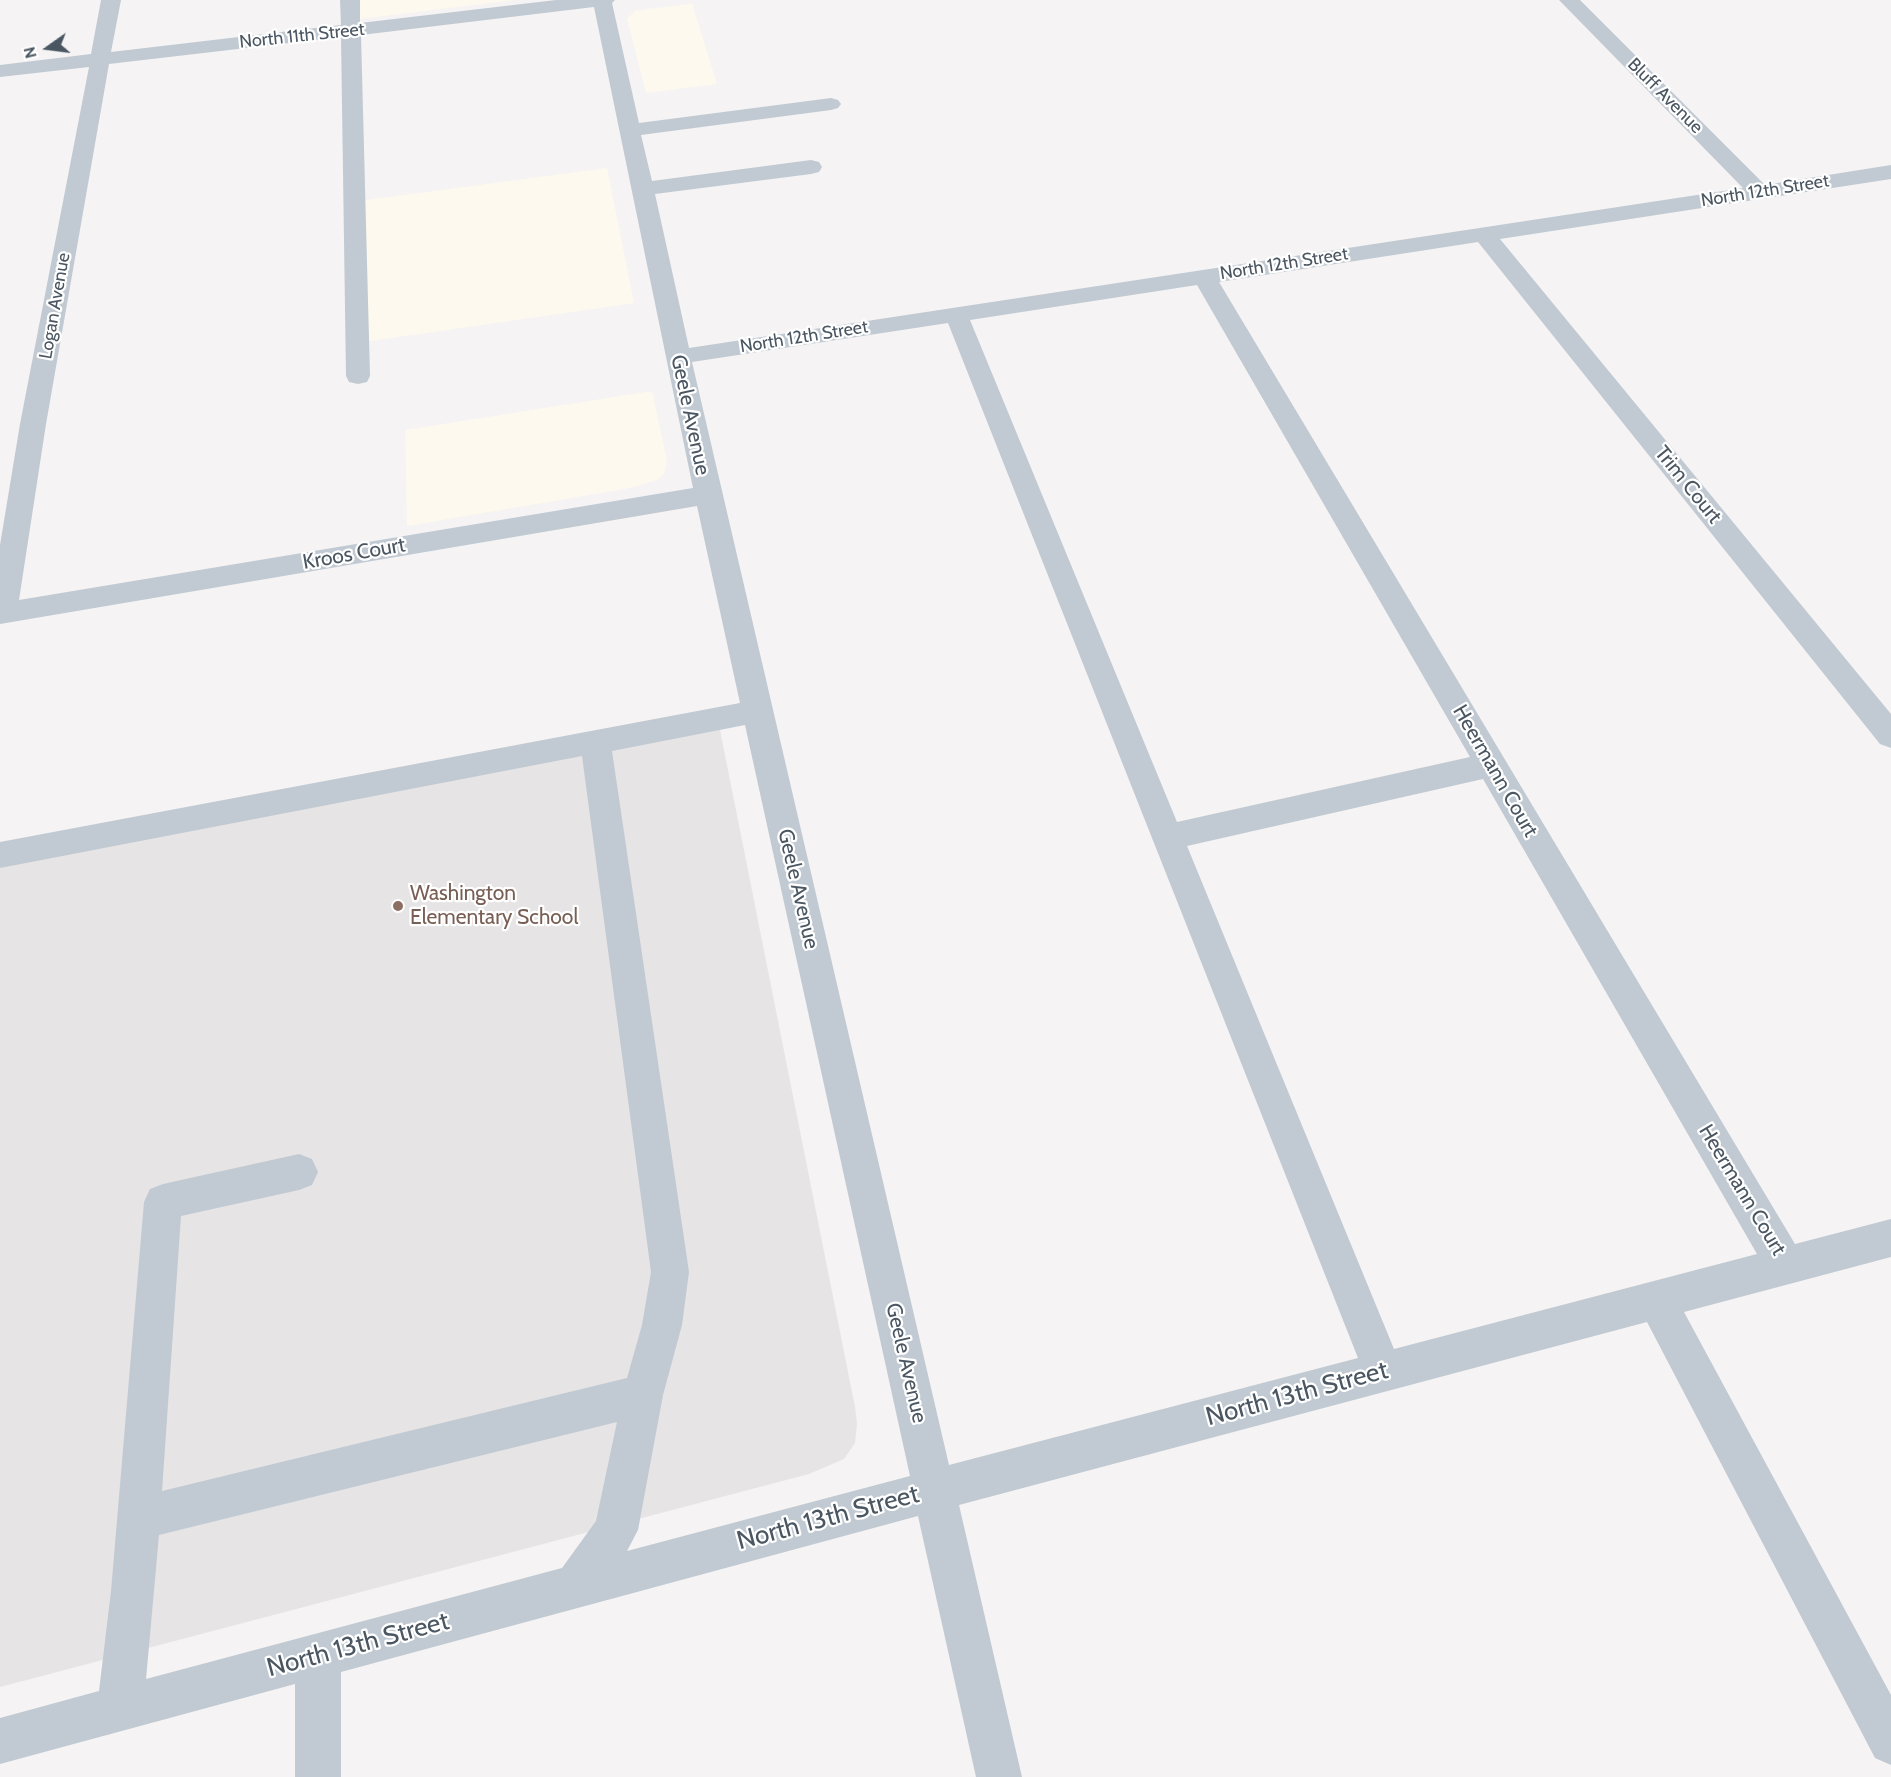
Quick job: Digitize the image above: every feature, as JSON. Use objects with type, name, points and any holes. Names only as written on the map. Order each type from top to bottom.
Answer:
[{"type":"street","name":"Logan Avenue","points":[[1,614],[33,424],[111,0]]},
{"type":"street","points":[[350,0],[358,376]]},
{"type":"street","name":"North 11th Street","points":[[0,71],[603,0]]},
{"type":"street","name":"Geele Avenue","points":[[603,0],[677,357],[999,1777]]},
{"type":"street","name":"Bluff Avenue","points":[[1569,0],[1760,192]]},
{"type":"street","points":[[630,130],[831,104]]},
{"type":"street","points":[[642,189],[811,167]]},
{"type":"street","name":"North 12th Street","points":[[677,357],[1891,172]]},
{"type":"street","name":"Trim Court","points":[[1484,234],[1891,736]]},
{"type":"street","name":"Heermann Court","points":[[1204,277],[1786,1266]]},
{"type":"street","points":[[956,314],[1383,1371]]},
{"type":"street","name":"Kroos Court","points":[[1,614],[708,495]]},
{"type":"street","points":[[0,855],[758,711]]},
{"type":"street","points":[[576,1586],[616,1530],[643,1395],[662,1325],[670,1272],[596,743]]},
{"type":"street","points":[[1168,837],[1491,765]]},
{"type":"street","points":[[120,1709],[139,1518],[163,1203],[300,1172]]},
{"type":"street","points":[[1786,1266],[1891,1238]]},
{"type":"street","name":"North 13th Street","points":[[0,1741],[935,1490],[1786,1266]]},
{"type":"street","points":[[1657,1301],[1891,1742]]},
{"type":"street","points":[[139,1518],[643,1395]]},
{"type":"street","points":[[318,1655],[318,1777]]},
{"type":"shaded area","points":[[359,0],[515,0],[360,19]]},
{"type":"shaded area","points":[[692,4],[717,84],[646,93],[627,19],[635,11]]},
{"type":"shaded area","points":[[607,168],[634,303],[364,342],[359,201]]},
{"type":"shaded area","points":[[652,391],[667,461],[664,474],[657,480],[630,488],[407,526],[405,430]]},
{"type":"shaded area","points":[[719,725],[855,1407],[857,1424],[855,1443],[844,1459],[809,1474],[0,1687],[0,862]]},
{"type":"place","name":"Washington Elementary School","points":[[398,906]]}]
